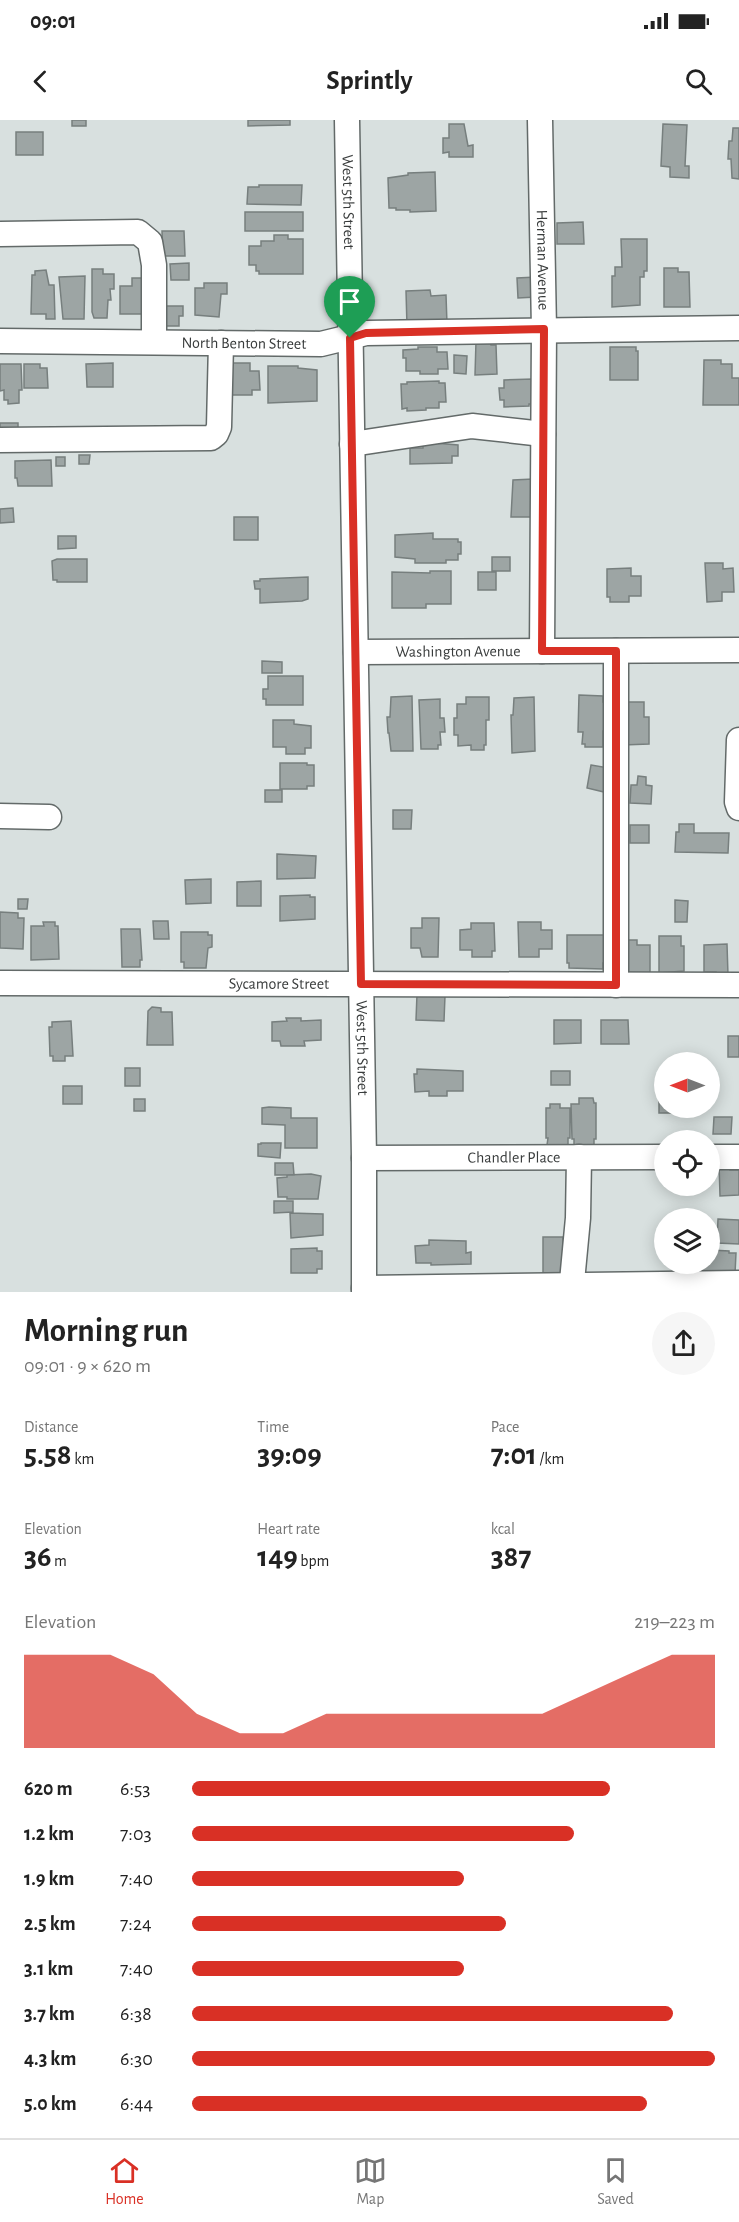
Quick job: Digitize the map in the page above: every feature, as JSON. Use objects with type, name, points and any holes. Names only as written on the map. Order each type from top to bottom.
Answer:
[{"type":"street","name":"West 5th Street","points":[[347,120],[364,1158],[364,1290]]},
{"type":"street","name":"Herman Avenue","points":[[540,120],[544,329],[542,651]]},
{"type":"street","points":[[0,234],[138,232],[150,242],[154,265],[154,342]]},
{"type":"street","name":"North Benton Street","points":[[0,341],[321,344],[366,333],[739,328]]},
{"type":"street","points":[[0,440],[211,438],[219,427],[221,343]]},
{"type":"street","points":[[352,444],[472,426],[543,434]]},
{"type":"street","name":"Washington Avenue","points":[[356,652],[739,650]]},
{"type":"street","points":[[616,651],[616,985]]},
{"type":"street","points":[[738,805],[739,740]]},
{"type":"street","points":[[0,816],[49,817]]},
{"type":"street","name":"Sycamore Street","points":[[0,983],[739,985]]},
{"type":"street","points":[[571,1288],[578,1218],[579,1157]]},
{"type":"street","name":"Chandler Place","points":[[364,1158],[654,1157]]},
{"type":"street","points":[[720,1157],[739,1157]]},
{"type":"street","points":[[364,1290],[571,1288],[739,1282]]},
{"type":"building","points":[[72,120],[86,120],[86,126],[72,126]]},
{"type":"building","points":[[248,120],[290,120],[290,125],[248,126]]},
{"type":"building","points":[[449,124],[464,124],[468,146],[473,145],[473,157],[449,157],[449,152],[443,153],[443,138],[449,138]]},
{"type":"building","points":[[663,124],[687,125],[685,166],[689,166],[689,178],[670,177],[670,167],[661,166]]},
{"type":"building","points":[[733,128],[739,128],[739,179],[732,178],[731,159],[728,159],[729,141],[732,141]]},
{"type":"building","points":[[16,132],[43,132],[43,155],[16,155]]},
{"type":"building","points":[[435,172],[436,211],[410,212],[410,210],[389,208],[388,178],[408,175],[408,173]]},
{"type":"building","points":[[259,185],[302,185],[301,205],[247,204],[248,187],[259,187]]},
{"type":"building","points":[[245,212],[303,212],[303,231],[245,231]]},
{"type":"building","points":[[583,222],[584,244],[557,244],[557,223]]},
{"type":"building","points":[[162,231],[184,231],[185,256],[163,256]]},
{"type":"building","points":[[274,235],[288,235],[288,239],[303,239],[303,274],[259,274],[259,271],[256,271],[256,265],[249,265],[249,246],[261,246],[261,241],[274,241]]},
{"type":"building","points":[[621,239],[647,239],[647,271],[644,271],[644,277],[640,277],[640,305],[612,307],[612,276],[615,276],[615,267],[622,267]]},
{"type":"building","points":[[189,263],[189,280],[171,280],[170,264]]},
{"type":"building","points":[[664,268],[678,268],[678,272],[689,272],[690,307],[664,307]]},
{"type":"building","points":[[92,269],[103,269],[103,274],[114,274],[114,289],[110,289],[111,300],[108,300],[107,318],[94,318],[92,312]]},
{"type":"building","points":[[46,270],[49,285],[54,285],[55,319],[46,319],[46,314],[31,314],[32,275],[35,275],[35,271]]},
{"type":"building","points":[[85,276],[84,319],[63,319],[59,277]]},
{"type":"building","points":[[536,277],[536,297],[518,298],[517,278]]},
{"type":"building","points":[[132,278],[145,278],[146,314],[120,314],[120,286],[132,286]]},
{"type":"building","points":[[204,283],[227,283],[227,294],[221,294],[219,317],[195,315],[195,288],[204,288]]},
{"type":"building","points":[[430,290],[431,296],[446,295],[447,324],[407,326],[406,291]]},
{"type":"building","points":[[162,306],[183,306],[183,316],[179,316],[179,326],[163,326]]},
{"type":"building","points":[[476,341],[490,341],[491,345],[496,345],[497,374],[475,375]]},
{"type":"building","points":[[418,347],[437,347],[437,352],[447,352],[448,369],[438,369],[438,374],[406,371],[406,358],[403,358],[403,350],[418,349]]},
{"type":"building","points":[[610,347],[636,347],[638,380],[610,380]]},
{"type":"building","points":[[454,355],[467,356],[466,374],[454,373]]},
{"type":"building","points":[[704,360],[721,360],[721,364],[732,364],[732,378],[739,378],[739,405],[703,405]]},
{"type":"building","points":[[113,363],[113,387],[87,387],[86,364]]},
{"type":"building","points":[[229,363],[250,363],[250,371],[259,371],[260,390],[252,390],[252,395],[227,395]]},
{"type":"building","points":[[0,364],[21,364],[22,390],[19,390],[19,403],[8,404],[8,400],[4,400],[4,390],[0,391]]},
{"type":"building","points":[[24,364],[40,364],[40,368],[47,368],[48,388],[24,388]]},
{"type":"building","points":[[268,366],[298,366],[298,368],[317,370],[317,401],[268,403]]},
{"type":"building","points":[[533,379],[534,404],[504,407],[504,400],[500,400],[499,388],[504,388],[504,380]]},
{"type":"building","points":[[439,381],[439,383],[445,383],[446,402],[439,402],[439,408],[407,411],[407,408],[402,409],[401,384]]},
{"type":"building","points":[[0,423],[18,423],[18,435],[0,436]]},
{"type":"building","points":[[423,442],[458,445],[458,456],[452,456],[452,463],[410,464],[410,448],[423,448]]},
{"type":"building","points":[[79,455],[90,455],[89,464],[79,464]]},
{"type":"building","points":[[56,457],[65,457],[65,466],[56,466]]},
{"type":"building","points":[[51,460],[52,486],[18,486],[17,478],[15,478],[15,461]]},
{"type":"building","points":[[533,479],[534,517],[511,517],[513,480]]},
{"type":"building","points":[[13,508],[14,522],[0,523],[0,509]]},
{"type":"building","points":[[234,517],[258,517],[258,540],[234,540]]},
{"type":"building","points":[[433,533],[433,539],[458,539],[458,542],[461,542],[461,554],[458,554],[458,560],[446,560],[446,563],[415,563],[415,559],[395,557],[395,535]]},
{"type":"building","points":[[58,536],[76,536],[76,548],[58,549]]},
{"type":"building","points":[[492,557],[510,557],[510,571],[492,571]]},
{"type":"building","points":[[87,559],[87,582],[53,580],[52,561]]},
{"type":"building","points":[[705,563],[723,563],[723,569],[733,568],[734,592],[722,592],[722,601],[707,602]]},
{"type":"building","points":[[631,568],[631,576],[641,576],[641,596],[629,596],[629,602],[610,602],[610,597],[607,597],[607,569]]},
{"type":"building","points":[[430,571],[451,571],[451,604],[426,604],[426,608],[392,608],[392,572],[430,573]]},
{"type":"building","points":[[478,572],[496,572],[496,590],[478,590]]},
{"type":"building","points":[[308,577],[308,599],[260,603],[260,589],[255,589],[254,581]]},
{"type":"building","points":[[262,661],[282,662],[282,673],[262,673]]},
{"type":"building","points":[[268,676],[303,676],[303,705],[266,705],[266,699],[263,699],[263,689],[268,689]]},
{"type":"building","points":[[579,695],[603,696],[603,702],[610,703],[609,731],[603,731],[603,747],[585,747],[585,744],[582,744],[583,732],[578,732]]},
{"type":"building","points":[[412,696],[413,751],[391,751],[387,717],[390,717],[391,697]]},
{"type":"building","points":[[466,697],[489,697],[489,720],[486,720],[484,750],[471,750],[471,745],[458,746],[458,735],[454,735],[457,704],[466,704]]},
{"type":"building","points":[[534,697],[535,751],[512,753],[511,715],[513,715],[514,698]]},
{"type":"building","points":[[440,699],[440,718],[444,718],[445,732],[440,732],[441,745],[438,745],[438,749],[421,749],[419,700]]},
{"type":"building","points":[[627,702],[644,702],[644,717],[649,717],[649,744],[623,745]]},
{"type":"building","points":[[273,720],[294,720],[294,724],[311,726],[311,748],[305,748],[305,754],[286,754],[286,747],[273,747]]},
{"type":"building","points":[[280,763],[314,765],[314,786],[307,786],[307,789],[280,789]]},
{"type":"building","points":[[591,765],[609,768],[604,792],[587,788]]},
{"type":"building","points":[[638,776],[646,777],[646,785],[652,786],[651,804],[630,803],[631,785],[637,785]]},
{"type":"building","points":[[265,790],[282,790],[282,802],[265,802]]},
{"type":"building","points":[[393,810],[412,810],[411,829],[393,829]]},
{"type":"building","points":[[679,824],[694,824],[694,833],[729,833],[728,853],[675,852],[676,832],[679,832]]},
{"type":"building","points":[[630,825],[649,825],[649,843],[630,843]]},
{"type":"building","points":[[277,854],[316,856],[315,878],[277,879]]},
{"type":"building","points":[[211,879],[211,903],[186,904],[185,880]]},
{"type":"building","points":[[261,881],[261,906],[237,906],[237,882]]},
{"type":"building","points":[[310,895],[310,897],[315,897],[315,919],[280,921],[280,896]]},
{"type":"building","points":[[18,899],[28,899],[27,909],[18,909]]},
{"type":"building","points":[[675,900],[688,901],[687,922],[675,922]]},
{"type":"building","points":[[0,912],[18,913],[18,918],[24,918],[23,949],[0,948]]},
{"type":"building","points":[[422,918],[439,918],[438,957],[422,957],[420,948],[411,948],[411,928],[422,928]]},
{"type":"building","points":[[153,921],[168,921],[169,939],[154,939]]},
{"type":"building","points":[[43,922],[55,922],[55,926],[58,926],[59,959],[31,960],[31,926],[44,926]]},
{"type":"building","points":[[518,922],[541,922],[541,930],[552,930],[552,949],[539,949],[539,957],[519,957]]},
{"type":"building","points":[[471,923],[494,923],[495,951],[492,951],[492,957],[472,957],[472,950],[460,950],[460,930],[471,929]]},
{"type":"building","points":[[121,929],[140,929],[142,960],[140,960],[140,967],[122,967]]},
{"type":"building","points":[[181,932],[208,932],[208,935],[212,935],[212,947],[208,948],[206,968],[184,968],[184,962],[181,962]]},
{"type":"building","points":[[567,935],[606,935],[606,963],[603,963],[603,969],[569,968]]},
{"type":"building","points":[[659,936],[681,936],[681,946],[684,946],[684,971],[659,973]]},
{"type":"building","points":[[624,940],[637,940],[637,945],[650,945],[650,974],[624,974]]},
{"type":"building","points":[[727,944],[728,975],[704,972],[704,945]]},
{"type":"building","points":[[417,994],[445,996],[444,1021],[416,1020]]},
{"type":"building","points":[[152,1007],[161,1008],[161,1012],[172,1012],[173,1045],[147,1045],[148,1011]]},
{"type":"building","points":[[286,1018],[301,1018],[301,1021],[321,1020],[321,1040],[304,1041],[305,1046],[281,1046],[280,1041],[272,1041],[272,1022],[287,1021]]},
{"type":"building","points":[[554,1020],[581,1020],[581,1043],[554,1044]]},
{"type":"building","points":[[601,1020],[628,1020],[629,1044],[601,1044]]},
{"type":"building","points":[[71,1021],[73,1056],[65,1056],[65,1061],[53,1061],[53,1056],[50,1056],[49,1027],[52,1027],[52,1022]]},
{"type":"building","points":[[728,1036],[739,1036],[739,1057],[728,1057]]},
{"type":"building","points":[[125,1068],[140,1068],[140,1086],[125,1086]]},
{"type":"building","points":[[417,1069],[463,1071],[463,1091],[447,1091],[447,1096],[429,1096],[429,1091],[415,1092],[414,1074],[417,1074]]},
{"type":"building","points":[[551,1071],[570,1071],[570,1085],[551,1085]]},
{"type":"building","points":[[63,1086],[82,1086],[82,1104],[63,1104]]},
{"type":"building","points":[[579,1098],[593,1098],[596,1103],[594,1146],[574,1146],[571,1104],[579,1104]]},
{"type":"building","points":[[134,1099],[145,1099],[145,1111],[134,1111]]},
{"type":"building","points":[[550,1104],[560,1104],[560,1108],[570,1108],[568,1145],[547,1145],[546,1108],[550,1108]]},
{"type":"building","points":[[262,1108],[291,1108],[291,1118],[317,1118],[317,1148],[285,1148],[285,1125],[262,1124]]},
{"type":"building","points":[[732,1117],[731,1134],[720,1134],[720,1130],[713,1130],[714,1118]]},
{"type":"building","points":[[281,1143],[280,1158],[258,1156],[258,1144]]},
{"type":"building","points":[[730,1162],[730,1170],[739,1170],[739,1195],[720,1196],[720,1163]]},
{"type":"building","points":[[275,1163],[293,1163],[294,1175],[275,1175]]},
{"type":"building","points":[[287,1175],[321,1176],[318,1199],[278,1197],[277,1178],[287,1177]]},
{"type":"building","points":[[274,1201],[293,1201],[293,1212],[274,1213]]},
{"type":"building","points":[[290,1213],[323,1214],[323,1235],[291,1238]]},
{"type":"building","points":[[720,1219],[739,1220],[739,1244],[720,1243]]},
{"type":"building","points":[[543,1237],[563,1237],[563,1273],[543,1273]]},
{"type":"building","points":[[429,1240],[466,1241],[466,1253],[471,1252],[471,1264],[416,1263],[415,1246],[429,1245]]},
{"type":"building","points":[[317,1248],[317,1251],[322,1251],[322,1269],[317,1269],[317,1273],[291,1273],[291,1249]]},
{"type":"building","points":[[720,1251],[736,1253],[735,1274],[720,1273]]},
{"type":"route","points":[[544,329],[542,651],[616,651],[616,985],[361,984],[350,338],[366,333],[544,329]]}]
